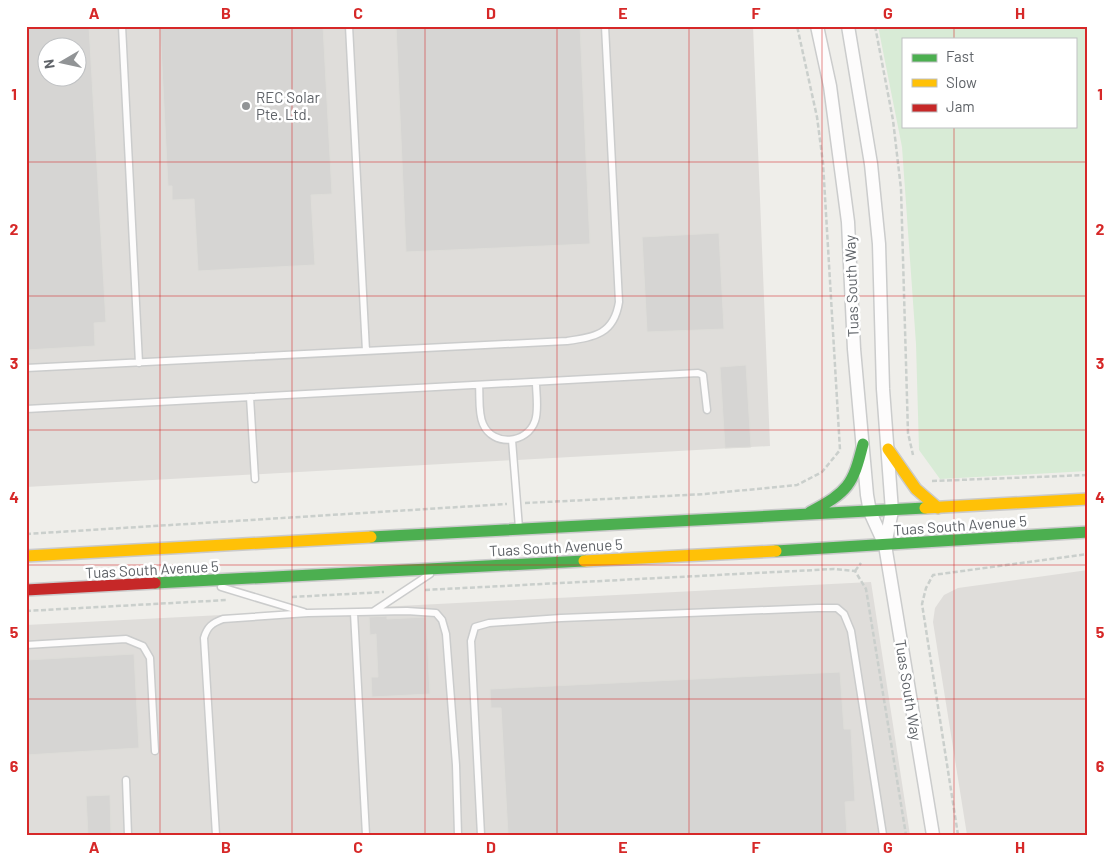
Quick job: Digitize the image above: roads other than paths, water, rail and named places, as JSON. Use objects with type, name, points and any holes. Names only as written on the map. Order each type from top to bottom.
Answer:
[{"type":"street","name":"Tuas South Way","points":[[817,26],[830,86],[848,222],[854,349],[870,512],[885,545],[933,835]]},
{"type":"street","name":"Tuas South Way","points":[[848,26],[872,164],[879,244],[883,389],[892,511],[885,545]]},
{"type":"street","points":[[805,515],[848,490],[857,469],[863,444]]},
{"type":"street","points":[[888,449],[911,485],[926,500],[938,508]]},
{"type":"street","name":"Tuas South Avenue 5","points":[[26,556],[1088,499]]},
{"type":"street","name":"Tuas South Avenue 5","points":[[26,590],[885,545],[1088,532]]},
{"type":"lane","points":[[122,26],[139,363]]},
{"type":"lane","points":[[350,26],[366,351]]},
{"type":"lane","points":[[26,368],[567,341],[588,338],[610,326],[617,315],[619,302],[605,26]]},
{"type":"lane","points":[[26,409],[698,374],[703,375],[707,410]]},
{"type":"lane","points":[[480,385],[481,417],[484,426],[496,437],[512,440],[527,433],[536,420],[536,382]]},
{"type":"lane","points":[[250,397],[255,478]]},
{"type":"lane","points":[[512,440],[520,530]]},
{"type":"lane","points":[[372,612],[439,568]]},
{"type":"lane","points":[[201,581],[308,613]]},
{"type":"lane","points":[[481,835],[470,641],[476,627],[489,623],[561,618],[818,608],[837,608],[844,614],[851,631],[883,835]]},
{"type":"lane","points":[[216,835],[205,633],[214,622],[222,619],[308,613],[372,612],[424,612],[436,614],[442,620],[446,634],[452,709],[458,835]]},
{"type":"lane","points":[[354,613],[366,835]]},
{"type":"lane","points":[[26,645],[126,639],[143,646],[150,658],[155,751]]},
{"type":"lane","points":[[126,780],[128,835]]},
{"type":"place","name":"REC Solar Pte. Ltd.","points":[[246,106]]}]
